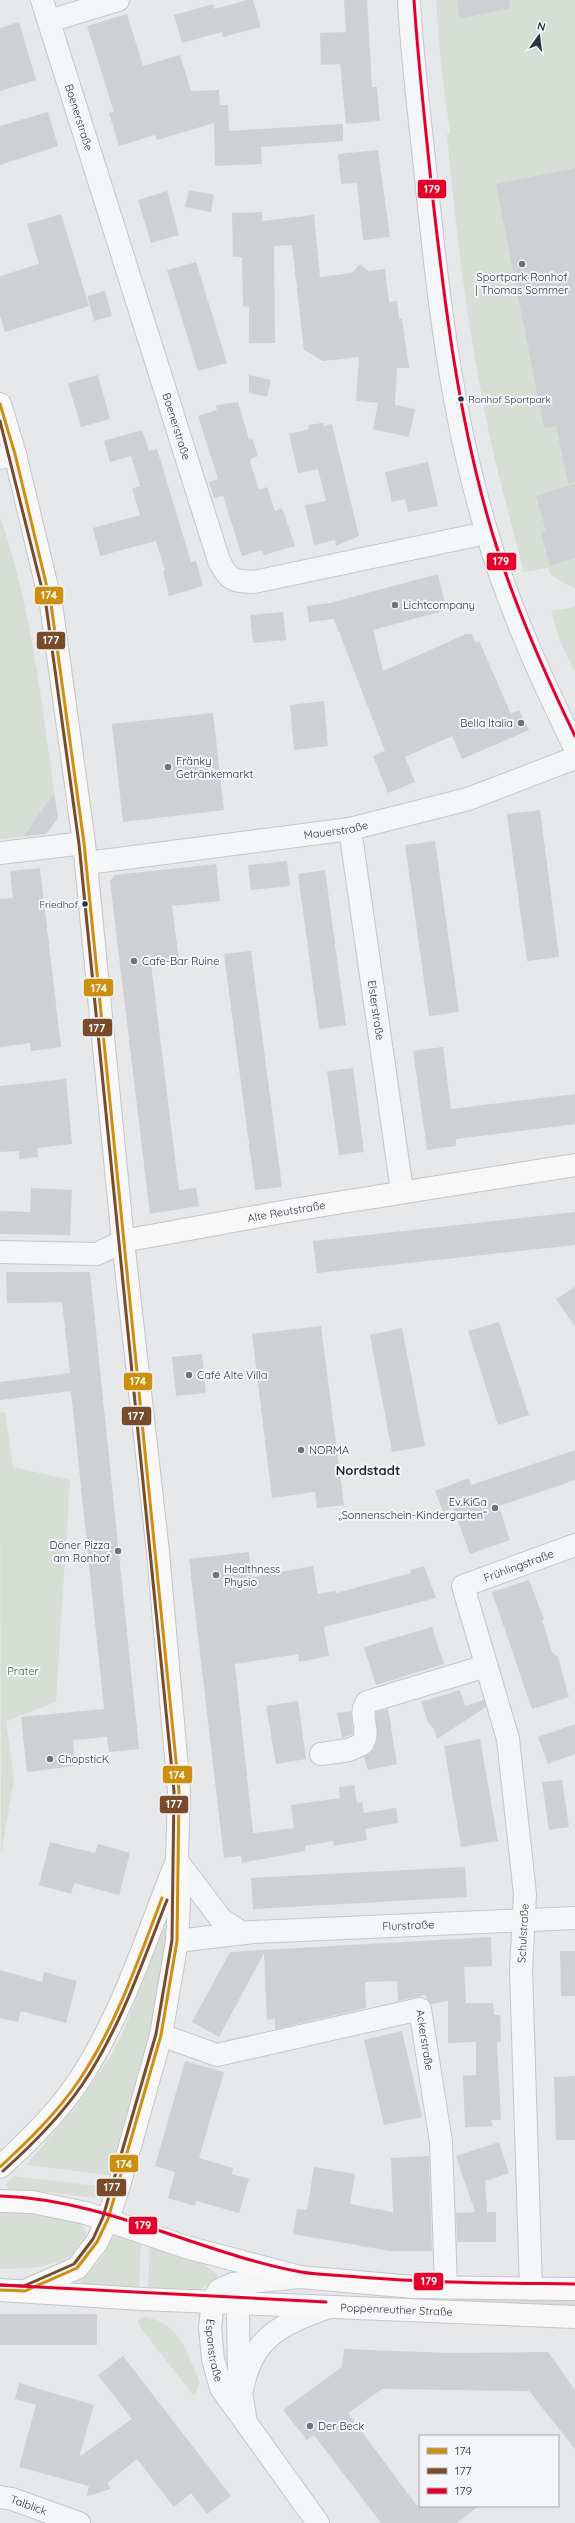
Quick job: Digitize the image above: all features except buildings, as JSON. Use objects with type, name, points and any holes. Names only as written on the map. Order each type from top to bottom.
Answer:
[{"type":"main road","points":[[0,404],[8,456],[55,625],[86,853],[123,1241],[158,1552],[178,1768],[177,1860],[179,1896],[177,1941],[162,2035],[108,2220],[91,2251],[77,2268],[26,2291]]},
{"type":"main road","name":"Alte Reutstraße","points":[[123,1241],[402,1191],[575,1165]]},
{"type":"main road","points":[[0,2166],[28,2143],[78,2082],[129,1984],[177,1860]]},
{"type":"main road","points":[[0,2201],[61,2207],[108,2220],[218,2255],[300,2277],[373,2284],[446,2288],[575,2289]]},
{"type":"main road","name":"Poppenreuther Straße","points":[[0,2290],[142,2299],[213,2301],[234,2293],[329,2307],[575,2318]]},
{"type":"street","name":"Boenerstraße","points":[[42,0],[217,554],[228,576],[234,581],[254,582],[486,533]]},
{"type":"street","points":[[49,21],[118,0]]},
{"type":"street","points":[[409,0],[438,299],[467,451],[486,533],[510,602],[536,668],[575,748]]},
{"type":"street","name":"Mauerstraße","points":[[0,853],[86,853],[350,829],[468,799],[575,758]]},
{"type":"street","name":"Elsterstraße","points":[[350,829],[402,1191]]},
{"type":"street","name":"Alte Reutstraße","points":[[0,1252],[97,1254],[123,1241]]},
{"type":"street","name":"Frühlingstraße","points":[[462,1586],[575,1544]]},
{"type":"street","name":"Schulstraße","points":[[462,1586],[508,1739],[525,1894],[522,1919],[521,1970],[531,2289]]},
{"type":"street","points":[[321,1754],[349,1750],[362,1744],[367,1735],[363,1710],[367,1702],[486,1666]]},
{"type":"street","points":[[177,1860],[221,1919],[242,1933]]},
{"type":"street","name":"Flurstraße","points":[[177,1941],[242,1933],[522,1919],[575,1918]]},
{"type":"street","name":"Ackerstraße","points":[[162,2035],[217,2055],[420,2009],[442,2142],[446,2288]]},
{"type":"street","name":"Espanstraße","points":[[218,2255],[228,2271],[234,2293],[238,2369],[245,2420]]},
{"type":"street","points":[[234,2293],[300,2277]]},
{"type":"street","name":"Espanstraße","points":[[213,2301],[210,2327],[213,2359],[221,2388],[318,2523]]},
{"type":"street","points":[[241,2395],[248,2367],[264,2340],[279,2327],[329,2307]]},
{"type":"street","name":"Talblick","points":[[0,2497],[12,2499],[79,2523]]},
{"type":"green space","name":"Sportpark Ronhof | Thomas Sommer","points":[[436,0],[575,0],[575,589],[551,575],[548,568],[524,572],[496,464],[479,382],[460,259],[447,134],[450,133],[441,64]]},
{"type":"green space","points":[[0,517],[12,554],[29,628],[42,704],[58,818],[46,834],[0,839]]},
{"type":"green space","points":[[575,607],[575,672],[559,639],[551,611]]},
{"type":"green space","name":"Prater","points":[[5,1412],[13,1467],[70,1480],[56,1702],[6,1721],[14,1778],[1,1856],[0,1413]]},
{"type":"green space","points":[[163,1929],[167,1929],[148,2047],[134,2106],[109,2175],[26,2165],[76,2107],[110,2057],[122,2035]]},
{"type":"green space","points":[[14,2176],[105,2187],[100,2195],[94,2198],[49,2192],[9,2190],[6,2184]]},
{"type":"green space","points":[[9,2211],[52,2214],[68,2218],[83,2226],[86,2235],[85,2238],[73,2254],[54,2263],[43,2266],[0,2269],[0,2212]]},
{"type":"green space","points":[[116,2233],[141,2242],[139,2287],[80,2285],[81,2280],[101,2259]]},
{"type":"green space","points":[[150,2245],[199,2261],[217,2274],[217,2279],[199,2290],[148,2288]]},
{"type":"green space","points":[[455,2299],[575,2300],[575,2310],[455,2304]]},
{"type":"green space","points":[[145,2317],[157,2320],[167,2326],[181,2341],[200,2382],[194,2396],[140,2327],[138,2321],[140,2318]]},
{"type":"transit line","name":"179","points":[[414,0],[424,114],[441,270],[461,402],[470,446],[492,532],[509,584],[540,661],[575,736]]},
{"type":"transit line","name":"174","points":[[0,404],[15,454],[51,604],[84,843],[179,1791],[177,1941],[161,2035],[108,2219],[97,2242],[77,2268],[25,2291],[0,2290]]},
{"type":"transit line","name":"177","points":[[0,421],[46,605],[79,844],[174,1791],[172,1940],[156,2034],[103,2217],[93,2239],[74,2264],[24,2286],[0,2285]]},
{"type":"transit line","name":"174","points":[[0,2167],[51,2116],[78,2082],[92,2061],[125,1993],[162,1898]]},
{"type":"transit line","name":"177","points":[[3,2171],[35,2141],[55,2119],[82,2085],[96,2064],[129,1995],[167,1900]]},
{"type":"transit line","name":"179","points":[[0,2196],[39,2199],[77,2206],[114,2216],[226,2253],[301,2272],[385,2279],[575,2284]]},
{"type":"transit line","name":"179","points":[[0,2285],[326,2302]]},
{"type":"place","name":"Sportpark Ronhof | Thomas Sommer","points":[[522,264]]},
{"type":"place","name":"Ronhof Sportpark","points":[[461,399]]},
{"type":"place","name":"Lichtcompany","points":[[395,605]]},
{"type":"place","name":"Bella Italia","points":[[521,723]]},
{"type":"place","name":"Fränky Getränkemarkt","points":[[168,767]]},
{"type":"place","name":"Friedhof","points":[[85,904]]},
{"type":"place","name":"Cafe-Bar Ruine","points":[[134,961]]},
{"type":"place","name":"Café Alte Villa","points":[[189,1375]]},
{"type":"place","name":"NORMA","points":[[301,1450]]},
{"type":"place","name":"Ev.KiGa „Sonnenschein-Kindergarten“","points":[[495,1508]]},
{"type":"place","name":"Döner Pizza am Ronhof","points":[[118,1551]]},
{"type":"place","name":"Healthness Physio","points":[[216,1575]]},
{"type":"place","name":"ChopsticK","points":[[50,1759]]},
{"type":"place","name":"Der Beck","points":[[310,2426]]},
{"type":"district","name":"Nordstadt","points":[[368,1470]]}]
